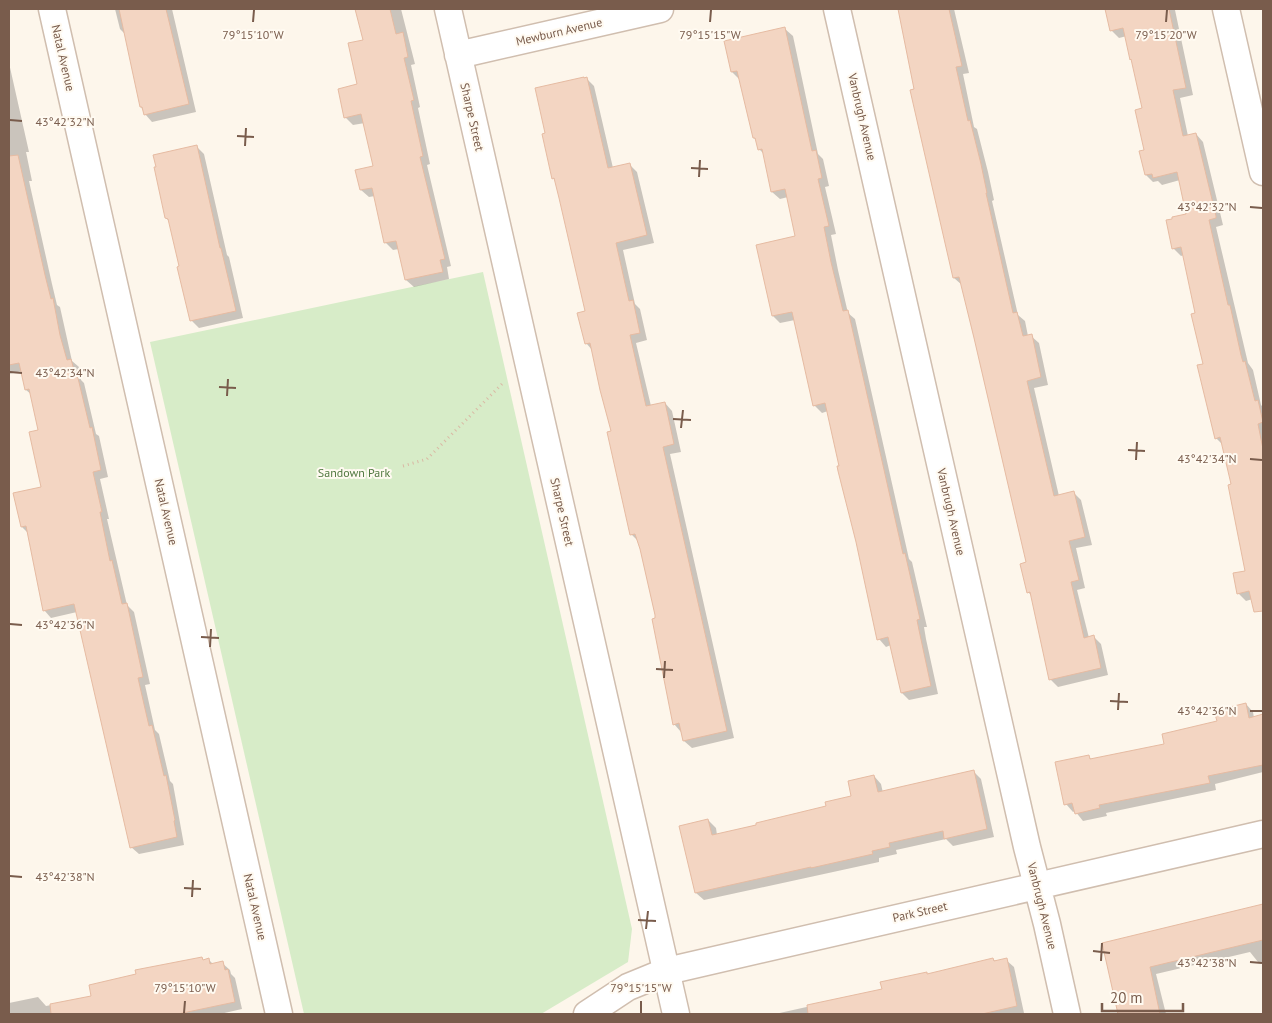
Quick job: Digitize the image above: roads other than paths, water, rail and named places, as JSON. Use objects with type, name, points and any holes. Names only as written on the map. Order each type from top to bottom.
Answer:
[{"type":"street","name":"Natal Avenue","points":[[52,9],[279,1014]]},
{"type":"street","name":"Sharpe Street","points":[[448,9],[676,1014]]},
{"type":"street","name":"Mewburn Avenue","points":[[458,55],[660,9]]},
{"type":"street","name":"Vanbrugh Avenue","points":[[837,9],[1036,886],[1047,924],[1067,1014]]},
{"type":"street","points":[[1226,9],[1263,172]]},
{"type":"street","name":"Park Street","points":[[587,1014],[628,987],[667,971],[1263,834]]},
{"type":"park label","name":"Sandown Park","points":[[354,473]]}]
